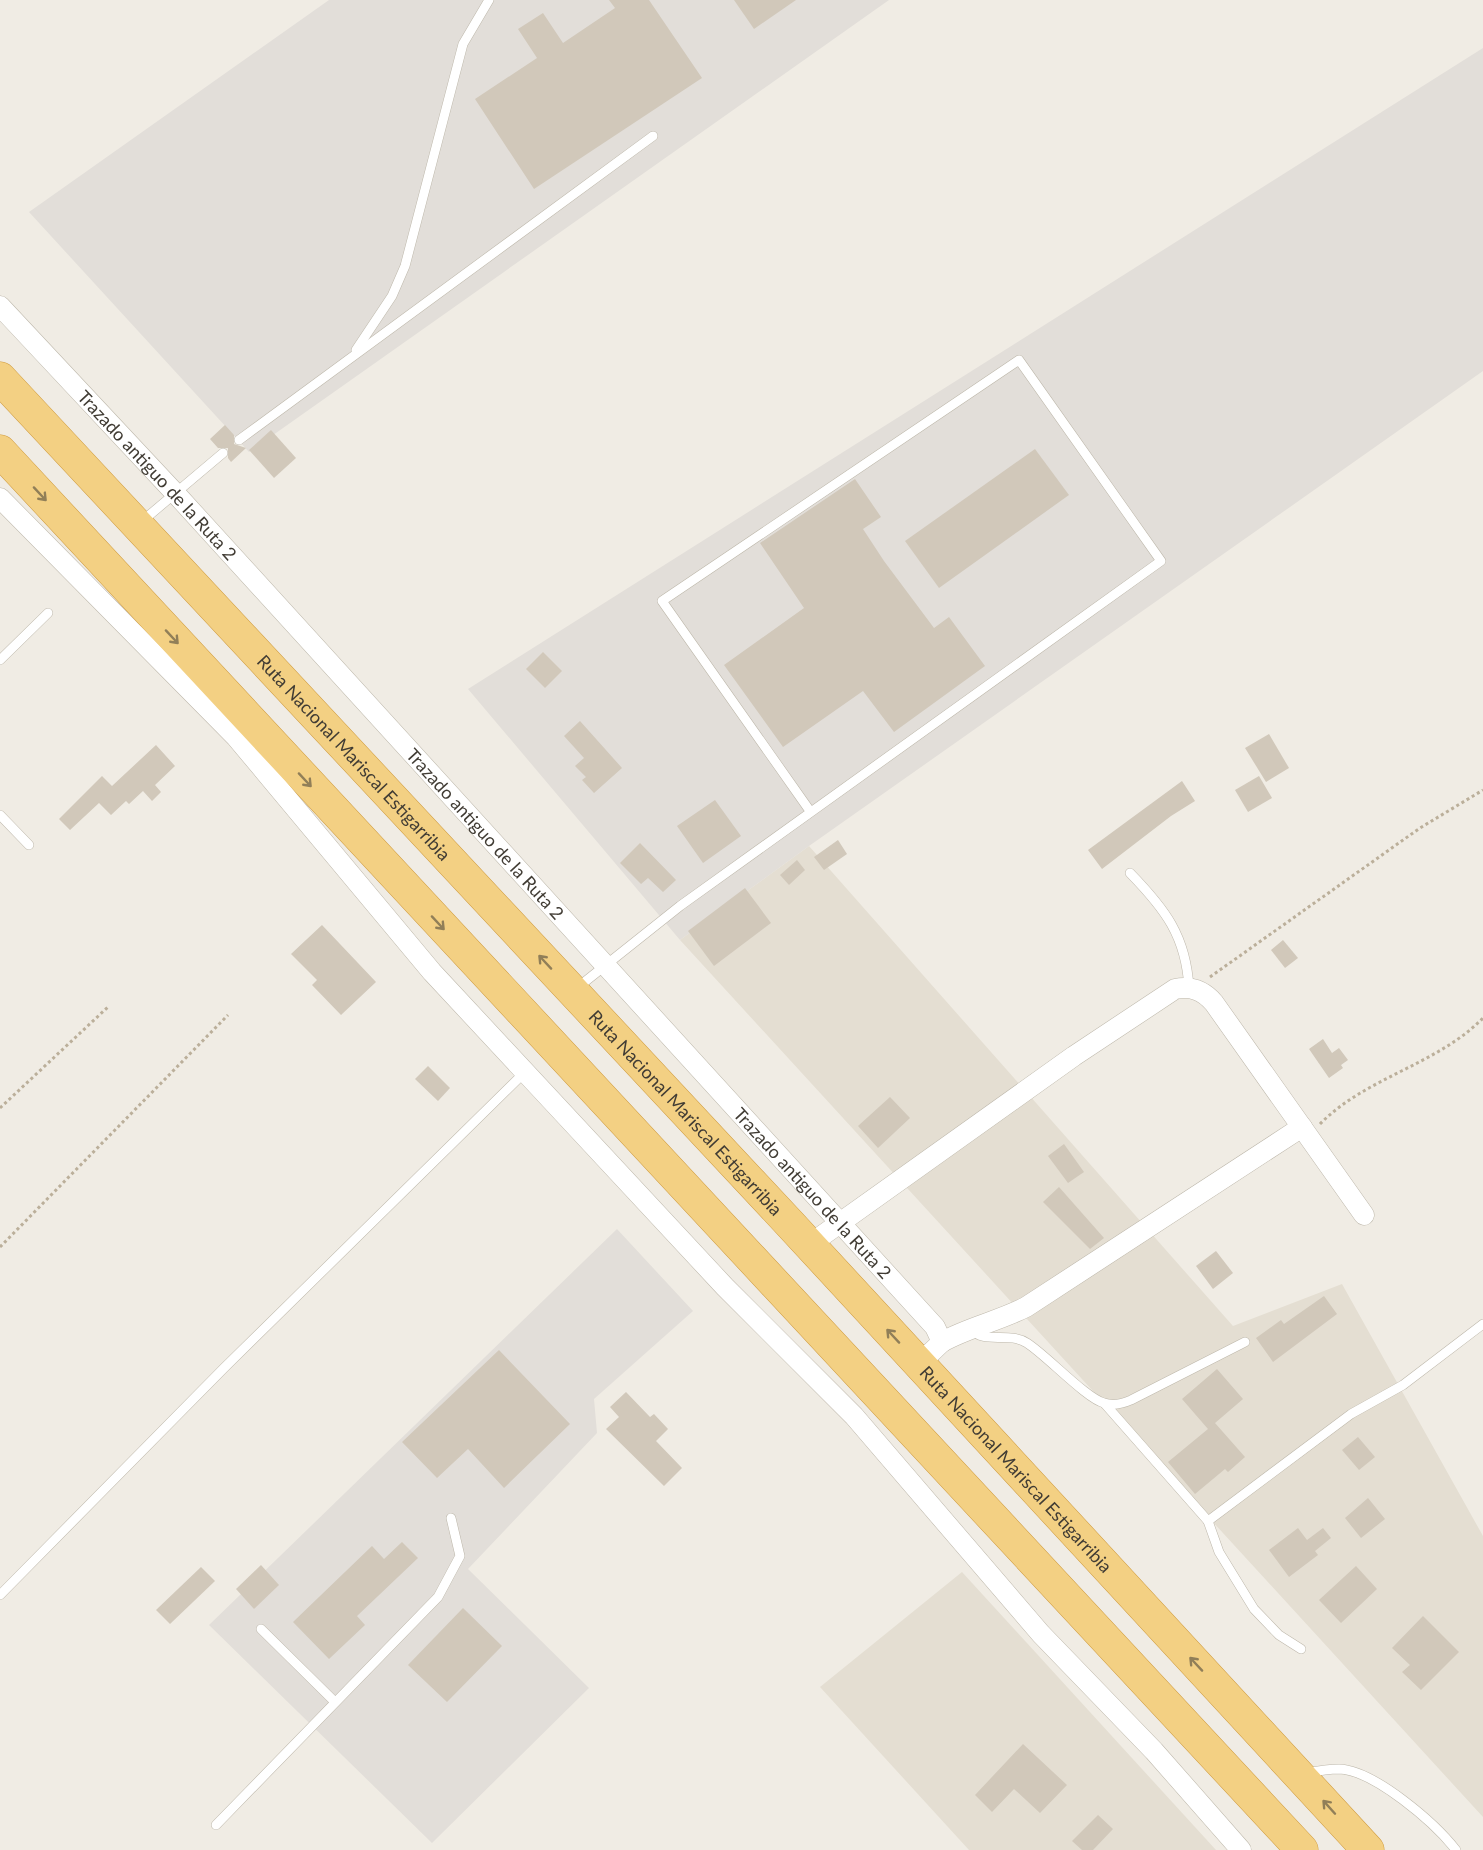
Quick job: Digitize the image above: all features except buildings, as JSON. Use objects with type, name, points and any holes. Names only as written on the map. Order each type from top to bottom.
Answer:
[{"type":"highway","name":"Ruta Nacional Mariscal Estigarribia","points":[[0,378],[809,1245],[1368,1850]]},
{"type":"highway","points":[[0,451],[1302,1850]]},
{"type":"street","name":"Trazado antiguo de la Ruta 2","points":[[0,306],[176,493],[935,1328],[942,1342]]},
{"type":"street","points":[[0,498],[236,736],[432,972],[725,1287],[854,1416],[1041,1634],[1154,1751],[1241,1850]]},
{"type":"street","points":[[809,1245],[1074,1056],[1175,989],[1191,988],[1214,1003],[1364,1215]]},
{"type":"street","points":[[919,1364],[942,1342],[971,1329],[995,1322],[1026,1307],[1305,1132]]},
{"type":"lane","points":[[350,358],[392,296],[405,266],[463,44],[489,0]]},
{"type":"lane","points":[[239,440],[653,136]]},
{"type":"lane","points":[[573,992],[680,906],[1161,561],[1019,360],[662,601],[810,811]]},
{"type":"lane","points":[[138,525],[223,453]]},
{"type":"lane","points":[[0,660],[48,613]]},
{"type":"lane","points":[[0,815],[29,845]]},
{"type":"lane","points":[[1130,873],[1161,905],[1188,963],[1191,988]]},
{"type":"lane","points":[[0,1595],[233,1359],[525,1072]]},
{"type":"lane","points":[[1208,1521],[1351,1414],[1403,1385],[1483,1324]]},
{"type":"lane","points":[[971,1329],[979,1336],[1010,1337],[1025,1342],[1096,1401],[1114,1405],[1131,1400],[1245,1342]]},
{"type":"lane","points":[[1105,1404],[1208,1521],[1220,1552],[1254,1609],[1279,1635],[1301,1649]]},
{"type":"lane","points":[[216,1825],[438,1597],[460,1556],[451,1518]]},
{"type":"lane","points":[[261,1629],[335,1702]]},
{"type":"lane","points":[[1298,1774],[1341,1769],[1374,1779],[1407,1803],[1455,1850]]},
{"type":"path","points":[[1191,988],[1420,828],[1483,790]]},
{"type":"path","points":[[0,1108],[109,1006]]},
{"type":"path","points":[[0,1247],[228,1015]]},
{"type":"path","points":[[1305,1132],[1340,1105],[1453,1043],[1483,1018]]},
{"type":"shaded area","points":[[329,0],[889,0],[249,452],[29,212]]},
{"type":"shaded area","points":[[1483,48],[1483,371],[809,846],[680,940],[468,689]]},
{"type":"shaded area","points":[[809,846],[1233,1326],[1342,1284],[1483,1536],[1483,1817],[680,940]]},
{"type":"shaded area","points":[[617,1229],[693,1311],[594,1399],[597,1433],[468,1569],[589,1688],[432,1843],[209,1625]]},
{"type":"shaded area","points":[[962,1572],[1216,1850],[969,1850],[820,1687]]}]
